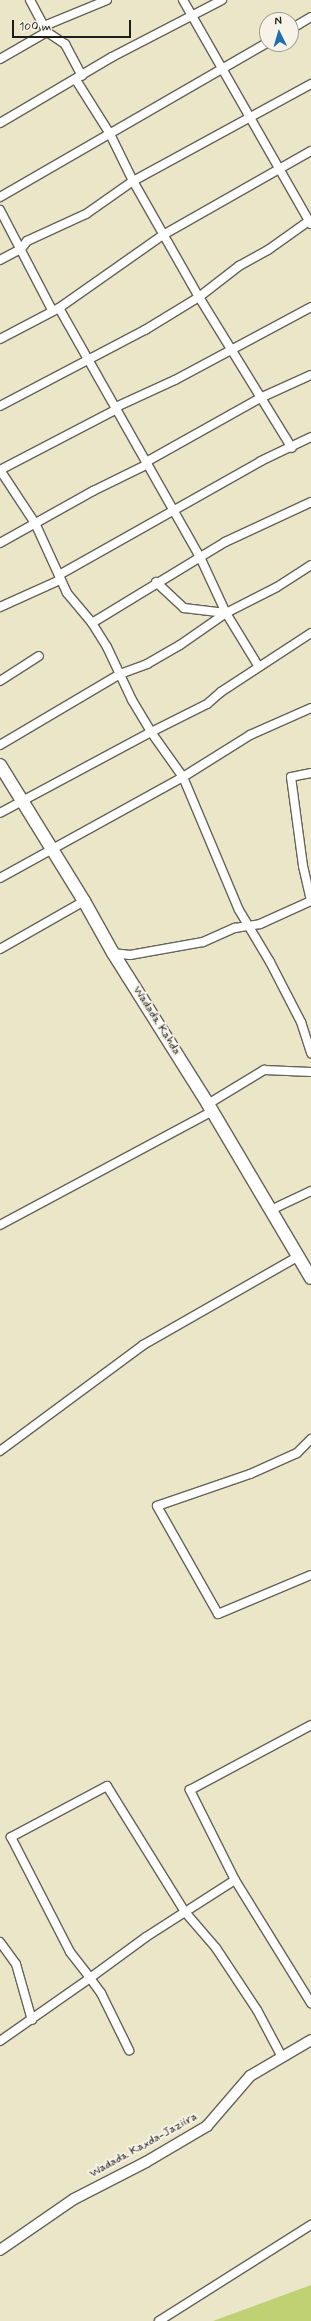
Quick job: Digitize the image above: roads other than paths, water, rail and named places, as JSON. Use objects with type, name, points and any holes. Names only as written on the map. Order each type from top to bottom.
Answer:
[{"type":"main road","name":"Wadada Kahda","points":[[0,766],[84,901],[113,953],[210,1108],[311,1278]]},
{"type":"street","points":[[30,0],[46,29],[65,44],[79,78],[163,235],[230,350],[292,448]]},
{"type":"street","points":[[0,59],[46,29],[107,0]]},
{"type":"street","points":[[0,406],[89,360],[199,297],[239,266],[268,250],[310,223],[247,117],[223,68],[182,0]]},
{"type":"street","points":[[0,123],[79,78],[112,57],[192,17],[222,0]]},
{"type":"street","points":[[299,24],[311,17]]},
{"type":"street","points":[[0,197],[259,47]]},
{"type":"street","points":[[0,260],[21,249],[27,241],[86,214],[133,181],[247,117],[311,84]]},
{"type":"street","points":[[0,339],[55,309],[163,235],[311,150]]},
{"type":"street","points":[[0,210],[55,309],[89,360],[117,408],[173,512],[200,557],[226,613],[259,667]]},
{"type":"street","points":[[311,307],[175,380],[117,408],[0,470],[35,523],[67,593],[92,623],[120,674],[132,700],[183,777],[239,910],[301,1022],[311,1053]]},
{"type":"street","points":[[0,543],[147,463],[260,398],[311,375]]},
{"type":"street","points":[[0,607],[60,577],[261,462],[292,448],[311,437]]},
{"type":"street","points":[[92,623],[156,582],[225,542],[311,502]]},
{"type":"street","points":[[0,745],[120,674],[147,664],[180,645],[226,613],[277,587],[311,565]]},
{"type":"street","points":[[156,582],[184,608],[226,613]]},
{"type":"street","points":[[0,813],[207,704],[259,667],[311,633]]},
{"type":"street","points":[[0,681],[39,656]]},
{"type":"street","points":[[0,878],[52,851],[183,777],[250,735],[311,708]]},
{"type":"street","points":[[113,953],[130,955],[204,942],[235,928],[260,924],[311,900],[303,866],[291,777],[311,773]]},
{"type":"street","points":[[0,949],[84,901]]},
{"type":"street","points":[[0,1225],[210,1108],[264,1070],[311,1072]]},
{"type":"street","points":[[271,1210],[311,1191]]},
{"type":"street","points":[[0,1451],[143,1345],[299,1256]]},
{"type":"street","points":[[311,1440],[297,1452],[250,1474],[157,1506],[218,1614],[311,1575]]},
{"type":"street","points":[[311,1725],[190,1790],[235,1880],[311,2003]]},
{"type":"street","points":[[129,2050],[101,1993],[70,1952],[11,1837],[107,1786],[185,1912],[216,1948],[257,2010],[282,2057]]},
{"type":"street","points":[[0,2041],[61,2000],[70,1989],[90,1978],[185,1912],[235,1880]]},
{"type":"street","points":[[0,1942],[16,1964],[32,2020]]},
{"type":"street","name":"Wadada Kaxda-Jaziira","points":[[0,2250],[74,2199],[146,2162],[207,2126],[250,2076],[311,2040]]},
{"type":"street","points":[[159,2321],[311,2225]]}]
